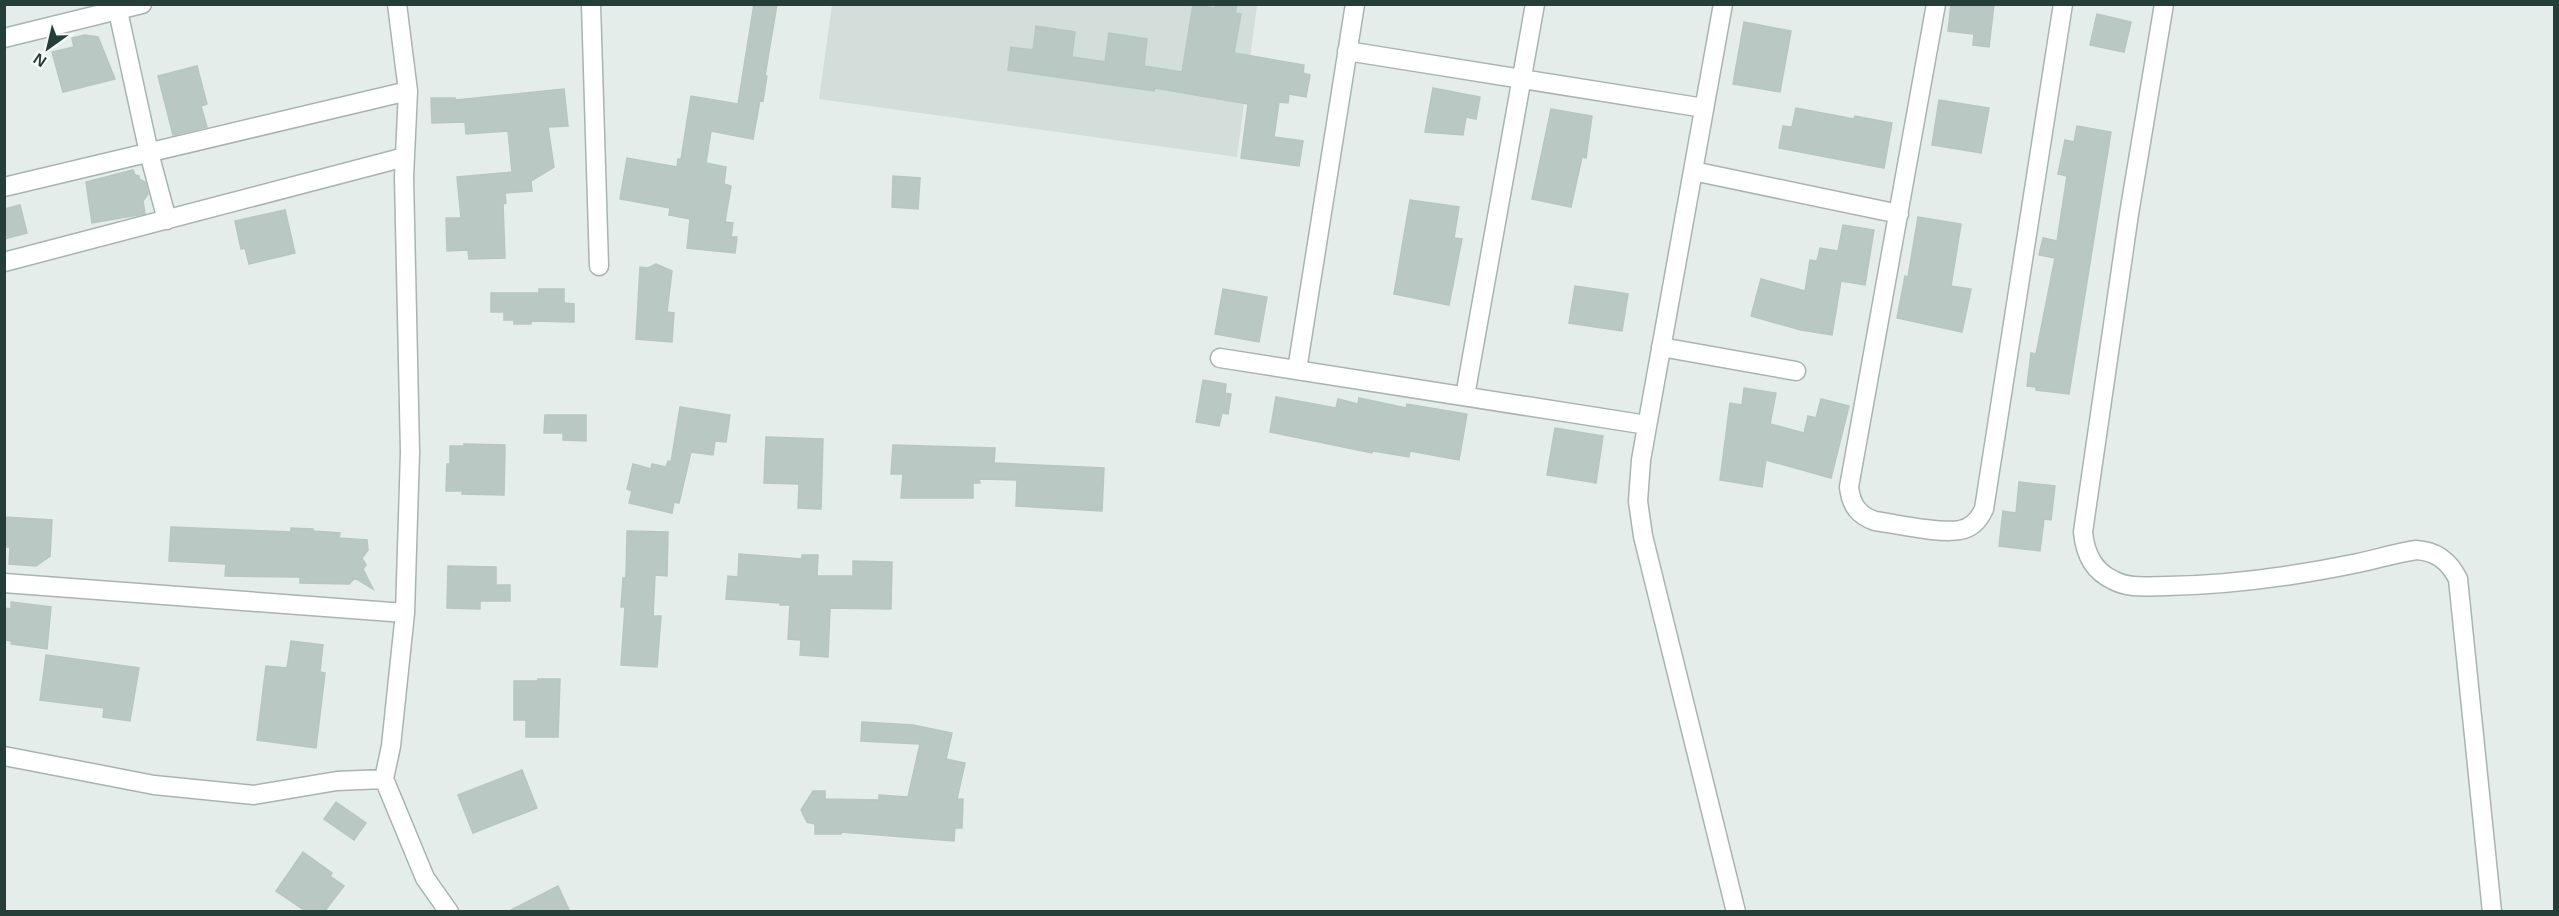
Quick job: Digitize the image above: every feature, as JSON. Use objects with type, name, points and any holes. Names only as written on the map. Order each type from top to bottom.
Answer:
[{"type":"street","points":[[4,39],[82,12],[118,11],[142,4]]},
{"type":"street","points":[[398,4],[408,91],[405,157],[410,452],[405,613],[391,746],[384,779],[425,878],[449,912]]},
{"type":"street","points":[[591,4],[599,266]]},
{"type":"street","points":[[1296,370],[1355,4]]},
{"type":"street","points":[[1465,396],[1535,4]]},
{"type":"street","points":[[1723,4],[1647,425],[1638,480],[1638,501],[1642,536],[1736,912]]},
{"type":"street","points":[[1936,4],[1849,487],[1850,496],[1859,512],[1875,521],[1960,530],[1968,528],[1980,517],[1985,501],[2063,4]]},
{"type":"street","points":[[2164,4],[2127,225],[2086,509],[2083,532],[2088,555],[2102,573],[2110,579],[2130,586],[2177,586],[2263,579],[2340,567],[2416,550],[2442,558],[2458,579],[2492,912]]},
{"type":"street","points":[[118,11],[149,153],[167,220]]},
{"type":"street","points":[[1347,51],[1704,108]]},
{"type":"street","points":[[4,187],[408,91]]},
{"type":"street","points":[[4,262],[405,157]]},
{"type":"street","points":[[1693,171],[1899,214]]},
{"type":"street","points":[[1661,347],[1796,371]]},
{"type":"street","points":[[1220,358],[1647,425]]},
{"type":"street","points":[[4,583],[405,613]]},
{"type":"street","points":[[4,756],[154,785],[254,795],[337,781],[384,779]]},
{"type":"shaded area","points":[[832,5],[1257,5],[1237,157],[819,99]]},
{"type":"building","points":[[754,4],[777,4],[763,101],[760,100],[753,139],[711,131],[706,163],[726,167],[724,184],[731,186],[725,222],[733,223],[731,237],[737,237],[735,253],[687,248],[690,219],[669,215],[670,208],[620,199],[627,158],[677,167],[678,159],[681,159],[691,96],[738,104]]},
{"type":"building","points":[[1216,4],[1237,4],[1235,13],[1241,14],[1234,53],[1304,65],[1303,73],[1310,75],[1306,97],[1289,94],[1288,103],[1279,102],[1274,137],[1303,141],[1299,166],[1241,158],[1248,104],[1155,88],[1154,91],[1008,70],[1011,47],[1033,50],[1036,26],[1075,32],[1072,57],[1105,62],[1109,33],[1147,39],[1144,66],[1182,72],[1193,5],[1215,8]]},
{"type":"building","points":[[1951,4],[1994,4],[1989,47],[1973,45],[1974,34],[1948,31]]},
{"type":"building","points":[[2097,14],[2131,22],[2124,52],[2090,45]]},
{"type":"building","points":[[1744,22],[1791,31],[1780,92],[1733,84]]},
{"type":"building","points":[[85,35],[98,37],[115,79],[63,92],[52,52],[74,47],[72,38]]},
{"type":"building","points":[[197,66],[207,104],[201,106],[207,127],[173,135],[158,76]]},
{"type":"building","points":[[1433,88],[1480,97],[1476,119],[1466,117],[1463,135],[1425,132]]},
{"type":"building","points":[[564,89],[568,126],[548,127],[554,167],[531,181],[532,191],[505,193],[506,203],[503,204],[505,258],[469,259],[468,250],[447,251],[446,218],[461,218],[457,177],[512,172],[508,131],[466,134],[465,122],[432,123],[431,98],[455,98],[456,100]]},
{"type":"building","points":[[1939,100],[1989,108],[1981,153],[1932,145]]},
{"type":"building","points":[[1796,108],[1854,119],[1855,116],[1892,123],[1884,168],[1779,148],[1783,126],[1792,127]]},
{"type":"building","points":[[1551,109],[1592,116],[1586,158],[1582,157],[1571,207],[1532,199]]},
{"type":"building","points":[[2077,126],[2111,132],[2069,394],[2036,390],[2036,387],[2027,386],[2031,353],[2036,354],[2055,258],[2039,255],[2043,238],[2057,241],[2067,176],[2058,174],[2065,140],[2074,142]]},
{"type":"building","points":[[133,170],[139,179],[145,182],[148,194],[143,201],[145,214],[92,223],[86,182]]},
{"type":"building","points":[[893,176],[920,178],[918,209],[892,207]]},
{"type":"building","points":[[1410,200],[1459,207],[1454,238],[1462,239],[1449,305],[1394,294]]},
{"type":"building","points":[[20,205],[27,233],[4,239],[4,209]]},
{"type":"building","points":[[285,210],[295,253],[249,264],[245,248],[241,249],[235,221]]},
{"type":"building","points":[[1918,217],[1961,224],[1951,286],[1971,289],[1962,332],[1897,318],[1905,276],[1908,277]]},
{"type":"building","points":[[1843,225],[1874,230],[1865,285],[1841,281],[1832,335],[1801,330],[1751,316],[1761,279],[1805,291],[1810,260],[1817,261],[1820,248],[1838,251]]},
{"type":"building","points":[[656,264],[672,271],[667,312],[674,313],[672,342],[636,339],[640,267],[648,268]]},
{"type":"building","points":[[1575,286],[1628,294],[1622,331],[1569,323]]},
{"type":"building","points":[[539,289],[564,289],[564,303],[574,304],[574,322],[531,321],[531,324],[514,324],[514,320],[504,320],[504,312],[491,312],[491,293],[539,293]]},
{"type":"building","points":[[1223,289],[1267,297],[1259,342],[1215,334]]},
{"type":"building","points":[[1203,380],[1226,384],[1225,393],[1231,394],[1228,414],[1222,413],[1219,426],[1196,422]]},
{"type":"building","points":[[1744,388],[1776,393],[1770,424],[1804,433],[1808,416],[1816,418],[1821,399],[1849,406],[1831,478],[1766,460],[1762,487],[1720,480],[1730,403],[1742,405]]},
{"type":"building","points":[[1276,397],[1336,408],[1338,399],[1358,404],[1359,398],[1406,408],[1407,404],[1467,414],[1459,460],[1410,451],[1409,457],[1373,451],[1372,453],[1270,432]]},
{"type":"building","points":[[680,407],[730,415],[726,442],[715,441],[713,455],[691,452],[679,503],[674,502],[672,513],[629,503],[632,491],[627,489],[633,464],[651,469],[652,464],[666,467],[668,461],[671,462]]},
{"type":"building","points":[[545,415],[586,415],[586,441],[563,440],[563,433],[544,433]]},
{"type":"building","points":[[1555,428],[1603,436],[1596,483],[1547,475]]},
{"type":"building","points":[[766,437],[823,439],[821,509],[798,508],[799,484],[764,483]]},
{"type":"building","points":[[464,444],[505,445],[504,495],[462,494],[463,491],[446,491],[450,446],[464,446]]},
{"type":"building","points":[[893,445],[995,448],[994,463],[1104,468],[1102,511],[1016,506],[1017,480],[979,479],[980,483],[973,483],[973,498],[901,498],[903,474],[891,474]]},
{"type":"building","points":[[2019,482],[2055,486],[2051,520],[2044,519],[2040,551],[1999,546],[2003,511],[2016,513]]},
{"type":"building","points":[[4,517],[52,520],[50,556],[36,566],[9,564],[10,547],[4,547]]},
{"type":"building","points":[[171,527],[291,532],[291,528],[313,529],[313,531],[340,533],[339,538],[367,540],[368,550],[362,558],[366,565],[363,569],[373,589],[355,578],[349,584],[300,583],[300,577],[225,576],[226,564],[169,561]]},
{"type":"building","points":[[627,531],[668,532],[667,576],[655,575],[653,616],[661,616],[657,667],[621,665],[625,607],[621,607],[623,578],[626,578]]},
{"type":"building","points":[[739,554],[802,559],[802,555],[818,555],[817,576],[853,576],[853,561],[892,562],[891,609],[830,608],[828,657],[800,655],[801,640],[788,639],[790,605],[726,599],[728,576],[738,577]]},
{"type":"building","points":[[448,566],[496,567],[496,585],[510,585],[510,601],[480,601],[480,609],[447,608]]},
{"type":"building","points":[[11,602],[51,607],[47,649],[11,644],[12,641],[4,640],[4,608],[11,609]]},
{"type":"building","points":[[291,641],[323,645],[320,672],[325,673],[316,748],[257,740],[266,666],[287,668]]},
{"type":"building","points":[[46,655],[139,668],[130,721],[103,717],[104,708],[40,700]]},
{"type":"building","points":[[538,679],[560,679],[558,737],[526,737],[526,720],[514,720],[514,681],[538,681]]},
{"type":"building","points":[[862,722],[913,725],[952,733],[946,759],[965,763],[957,799],[963,799],[962,828],[955,828],[954,841],[841,832],[841,834],[815,834],[815,824],[807,822],[801,810],[813,791],[825,791],[825,799],[879,800],[879,795],[908,797],[920,744],[861,741]]},
{"type":"building","points":[[522,770],[537,808],[473,833],[458,795]]},
{"type":"building","points":[[336,802],[366,823],[354,840],[324,819]]},
{"type":"building","points":[[303,852],[332,873],[330,876],[344,886],[324,912],[307,912],[276,891]]},
{"type":"building","points":[[558,886],[570,912],[507,912]]}]
